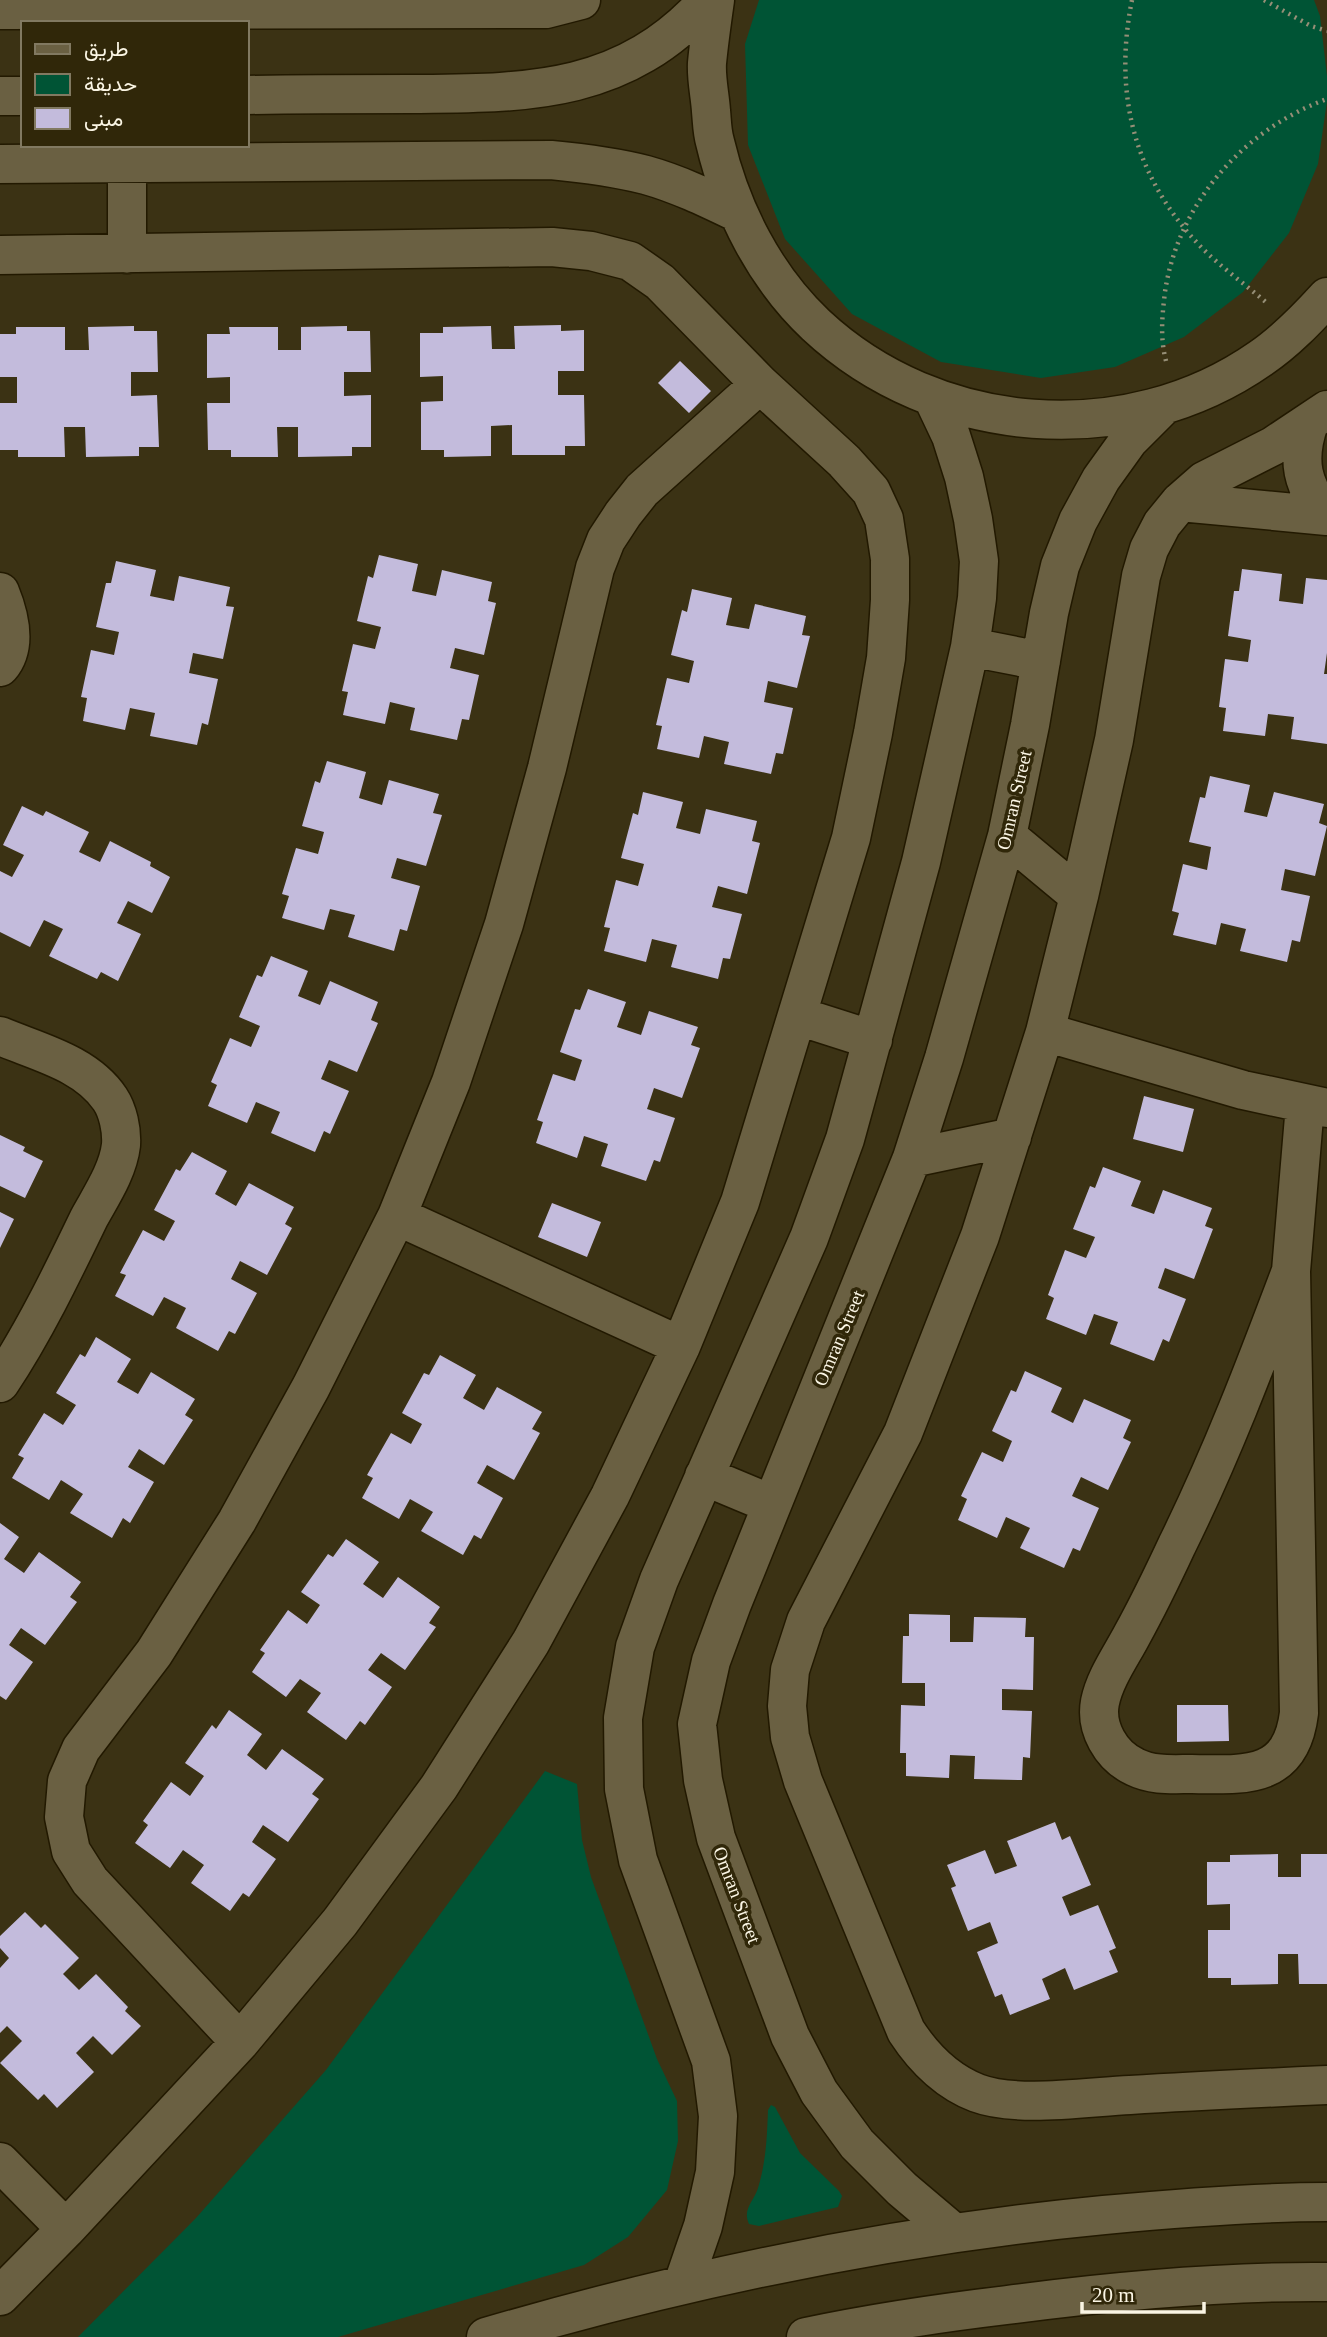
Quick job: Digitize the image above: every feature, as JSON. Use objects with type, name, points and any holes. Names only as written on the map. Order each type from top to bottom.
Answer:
[{"type":"street","points":[[0,10],[77,16],[546,9],[581,0]]},
{"type":"street","points":[[248,95],[499,93],[549,88],[598,75],[643,54],[685,26],[708,0]]},
{"type":"street","points":[[715,0],[707,66],[714,140],[736,212],[771,272],[816,325],[871,368],[933,398],[989,414],[1047,421],[1106,418],[1169,403],[1220,382],[1261,359],[1298,329],[1327,297]]},
{"type":"street","points":[[0,96],[21,96]]},
{"type":"street","points":[[0,164],[551,160],[599,165],[646,176],[693,191],[736,212]]},
{"type":"street","points":[[127,163],[127,254]]},
{"type":"street","points":[[0,255],[552,247],[591,251],[630,261],[660,282],[760,384],[844,461],[872,491],[884,519],[890,559],[886,658],[873,733],[851,838],[798,1016],[740,1202],[681,1346],[610,1496],[524,1653],[439,1787],[340,1922],[240,2042],[0,2296]]},
{"type":"street","points":[[240,2042],[90,1881],[72,1851],[64,1817],[67,1781],[81,1749],[154,1653],[237,1521],[311,1387],[397,1216],[451,1082],[504,924],[547,768],[595,568],[606,540],[642,490],[760,384]]},
{"type":"street","points":[[683,2284],[703,2226],[712,2185],[718,2116],[711,2061],[638,1860],[624,1789],[623,1718],[635,1647],[659,1580],[809,1238],[845,1139],[921,862],[970,646],[979,561],[964,477],[951,436],[933,398]]},
{"type":"street","name":"Omran Street","points":[[954,2232],[902,2189],[857,2144],[819,2092],[790,2036],[716,1838],[703,1780],[697,1724],[711,1661],[771,1504],[912,1158],[944,1058],[1007,836],[1060,566],[1077,521],[1101,479],[1122,450],[1169,403]]},
{"type":"street","points":[[1318,417],[1273,446],[1204,481],[1180,502],[1162,524],[1153,541],[1142,576],[1114,740],[1045,1032],[980,1236],[903,1433],[806,1621],[790,1670],[787,1706],[790,1737],[803,1781],[906,2031],[921,2055],[949,2077],[977,2093],[1039,2101],[1327,2085]]},
{"type":"street","points":[[1318,417],[1303,442],[1301,462],[1314,500],[1327,516]]},
{"type":"street","points":[[1180,502],[1327,516]]},
{"type":"street","points":[[0,592],[9,612],[10,638],[0,667]]},
{"type":"street","points":[[970,646],[1041,662]]},
{"type":"street","points":[[1007,836],[1079,896]]},
{"type":"street","points":[[798,1016],[873,1040]]},
{"type":"street","points":[[1045,1032],[1243,1090],[1316,1107],[1291,1271],[1299,1713],[1297,1732],[1289,1749],[1276,1763],[1259,1772],[1240,1775],[1152,1773],[1134,1767],[1118,1756],[1106,1740],[1100,1722],[1100,1703],[1106,1685],[1186,1527],[1249,1381],[1291,1271]]},
{"type":"street","points":[[0,1036],[79,1069],[97,1083],[112,1101],[120,1122],[121,1146],[115,1168],[66,1266],[2,1375]]},
{"type":"street","points":[[912,1158],[1012,1137]]},
{"type":"street","points":[[397,1216],[681,1346]]},
{"type":"street","points":[[704,1476],[771,1504]]},
{"type":"street","points":[[0,2162],[66,2229]]},
{"type":"street","points":[[486,2337],[683,2284],[786,2261],[954,2232],[1168,2209],[1275,2202],[1327,2202]]},
{"type":"street","points":[[806,2337],[939,2314],[1055,2299],[1172,2288],[1327,2282]]},
{"type":"path","points":[[1132,0],[1125,33],[1127,102],[1147,169],[1163,200],[1204,250],[1298,329]]},
{"type":"path","points":[[1264,0],[1311,26],[1327,31]]},
{"type":"path","points":[[1169,403],[1162,343],[1162,313],[1173,255],[1184,228],[1205,190],[1233,157],[1266,129],[1304,107],[1327,99]]},
{"type":"green space","points":[[759,0],[1314,0],[1320,16],[1327,76],[1327,101],[1318,164],[1289,233],[1243,292],[1184,337],[1115,367],[1041,378],[941,362],[852,314],[785,239],[748,145],[745,44]]},
{"type":"green space","points":[[545,1771],[577,1784],[582,1840],[591,1877],[657,2059],[677,2101],[678,2141],[667,2190],[628,2237],[584,2265],[338,2337],[78,2337],[196,2218],[326,2070]]},
{"type":"green space","points":[[771,2105],[775,2107],[800,2153],[839,2191],[842,2196],[838,2207],[759,2226],[749,2224],[747,2214],[761,2178],[768,2110]]},
{"type":"building","points":[[561,325],[561,331],[584,330],[584,371],[558,371],[558,395],[584,395],[585,446],[565,446],[565,455],[512,455],[512,425],[491,426],[491,456],[444,457],[444,450],[421,450],[421,402],[443,401],[443,376],[420,377],[420,333],[443,333],[443,327],[491,326],[492,349],[515,349],[514,326]]},
{"type":"building","points":[[134,326],[134,331],[157,331],[158,372],[131,372],[131,396],[157,395],[159,447],[139,447],[139,456],[86,457],[85,427],[64,427],[65,457],[18,457],[18,450],[0,450],[0,403],[17,403],[17,377],[0,377],[0,334],[16,334],[16,327],[65,327],[65,350],[89,350],[88,327]]},
{"type":"building","points":[[347,326],[347,331],[370,331],[371,372],[344,372],[344,396],[371,395],[371,447],[352,447],[352,456],[298,457],[298,427],[277,427],[278,457],[231,457],[231,450],[208,450],[207,403],[230,403],[230,377],[207,378],[207,334],[230,334],[229,327],[278,327],[278,350],[301,350],[301,327]]},
{"type":"building","points":[[680,361],[711,391],[689,413],[658,383]]},
{"type":"building","points":[[379,555],[418,564],[412,591],[436,596],[442,570],[492,582],[488,601],[496,603],[484,655],[455,648],[450,668],[479,675],[469,720],[462,719],[457,740],[410,730],[415,708],[390,702],[385,724],[343,715],[348,692],[342,691],[353,644],[375,649],[381,627],[357,621],[368,576],[373,578]]},
{"type":"building","points":[[116,561],[156,570],[150,596],[174,601],[179,576],[230,587],[226,606],[234,607],[223,659],[193,653],[189,673],[218,679],[208,725],[202,723],[197,745],[150,736],[155,713],[130,708],[125,730],[83,721],[87,698],[81,697],[91,650],[114,655],[119,632],[96,627],[106,583],[111,583]]},
{"type":"building","points":[[1242,569],[1282,574],[1279,601],[1303,604],[1306,578],[1327,580],[1327,653],[1324,674],[1327,674],[1327,744],[1291,739],[1294,717],[1268,714],[1265,736],[1223,731],[1226,708],[1219,707],[1225,659],[1248,662],[1251,640],[1228,636],[1234,591],[1239,591]]},
{"type":"building","points":[[692,589],[732,598],[726,625],[749,629],[755,604],[806,616],[802,635],[810,636],[797,688],[768,681],[764,702],[793,708],[783,754],[776,753],[771,774],[724,764],[729,742],[704,736],[699,758],[657,749],[662,726],[656,725],[667,678],[689,683],[694,661],[671,655],[682,610],[687,612]]},
{"type":"building","points":[[327,761],[366,772],[359,798],[382,805],[389,780],[439,794],[433,813],[442,815],[426,866],[397,858],[391,878],[420,886],[407,931],[400,929],[394,951],[348,937],[355,915],[330,909],[324,930],[282,918],[289,896],[282,894],[296,848],[318,854],[324,832],[302,826],[315,781],[320,783]]},
{"type":"building","points":[[1210,776],[1250,785],[1244,812],[1267,817],[1274,792],[1324,804],[1319,823],[1327,826],[1315,876],[1285,869],[1281,890],[1310,896],[1300,942],[1292,940],[1287,962],[1240,951],[1246,929],[1221,923],[1216,945],[1173,935],[1179,913],[1172,911],[1183,864],[1207,870],[1211,847],[1189,842],[1200,797],[1205,798]]},
{"type":"building","points":[[643,792],[683,802],[676,828],[700,834],[706,809],[757,821],[752,841],[760,843],[747,894],[718,886],[712,907],[742,914],[730,959],[723,958],[718,979],[671,967],[677,945],[652,939],[646,962],[604,951],[610,928],[604,927],[616,880],[638,886],[644,864],[621,858],[633,813],[638,815]]},
{"type":"building","points":[[22,806],[43,816],[46,811],[89,832],[79,852],[100,862],[110,841],[151,862],[150,866],[170,877],[152,913],[128,901],[117,923],[141,934],[118,981],[101,972],[97,979],[49,956],[63,929],[44,920],[30,947],[0,932],[0,871],[12,877],[24,855],[3,845]]},
{"type":"building","points":[[271,956],[308,971],[298,996],[320,1005],[330,981],[378,1002],[371,1020],[378,1023],[357,1072],[329,1060],[321,1079],[349,1091],[330,1134],[324,1131],[315,1152],[271,1133],[280,1112],[256,1102],[247,1123],[208,1106],[217,1085],[211,1082],[230,1038],[251,1047],[260,1026],[239,1017],[257,975],[262,977]]},
{"type":"building","points":[[588,989],[626,1002],[617,1027],[641,1035],[649,1011],[698,1027],[691,1045],[700,1048],[682,1098],[654,1088],[647,1109],[675,1118],[660,1162],[654,1160],[646,1181],[601,1166],[608,1144],[584,1136],[577,1158],[536,1143],[543,1122],[537,1120],[553,1074],[575,1081],[582,1060],[560,1052],[575,1009],[580,1010]]},
{"type":"building","points":[[1144,1096],[1194,1109],[1183,1152],[1133,1139]]},
{"type":"building","points":[[0,1135],[25,1147],[23,1151],[43,1161],[25,1198],[0,1186]]},
{"type":"building","points":[[192,1152],[227,1171],[215,1194],[236,1206],[249,1183],[294,1207],[285,1224],[292,1228],[267,1275],[240,1261],[231,1279],[257,1293],[235,1334],[229,1331],[218,1351],[176,1328],[186,1308],[164,1297],[153,1316],[115,1296],[126,1275],[120,1273],[143,1230],[164,1241],[175,1221],[154,1210],[176,1169],[180,1171]]},
{"type":"building","points":[[1103,1167],[1141,1181],[1131,1206],[1154,1214],[1163,1190],[1212,1208],[1205,1226],[1213,1229],[1194,1279],[1165,1268],[1158,1288],[1186,1299],[1169,1342],[1163,1339],[1154,1361],[1110,1344],[1118,1322],[1094,1314],[1086,1335],[1046,1319],[1054,1298],[1048,1295],[1065,1250],[1086,1258],[1095,1237],[1073,1229],[1090,1186],[1095,1188]]},
{"type":"building","points":[[552,1203],[601,1222],[587,1257],[538,1237]]},
{"type":"building","points":[[0,1212],[14,1219],[0,1248]]},
{"type":"building","points":[[96,1337],[131,1359],[117,1382],[138,1394],[151,1372],[195,1399],[185,1415],[193,1420],[164,1465],[139,1449],[128,1467],[154,1482],[130,1523],[123,1518],[112,1538],[70,1513],[83,1494],[61,1480],[49,1500],[12,1478],[24,1458],[18,1455],[44,1413],[63,1425],[76,1405],[56,1393],[80,1354],[85,1357]]},
{"type":"building","points":[[440,1355],[476,1375],[463,1398],[484,1410],[497,1387],[542,1412],[532,1429],[540,1433],[514,1480],[487,1465],[477,1483],[503,1498],[481,1539],[474,1535],[463,1555],[421,1531],[433,1512],[410,1499],[399,1519],[362,1498],[373,1478],[367,1475],[391,1433],[411,1444],[422,1424],[402,1413],[424,1373],[429,1375]]},
{"type":"building","points":[[1025,1371],[1062,1388],[1051,1412],[1073,1423],[1084,1399],[1131,1420],[1123,1438],[1131,1442],[1108,1490],[1081,1477],[1072,1496],[1099,1508],[1080,1551],[1073,1548],[1064,1568],[1020,1548],[1030,1528],[1006,1517],[997,1538],[958,1520],[967,1499],[961,1496],[982,1452],[1003,1462],[1012,1441],[992,1431],[1011,1390],[1016,1392]]},
{"type":"building","points":[[0,1523],[19,1537],[4,1559],[24,1573],[39,1552],[81,1582],[70,1597],[77,1602],[45,1645],[21,1628],[9,1645],[33,1662],[6,1700],[0,1696]]},
{"type":"building","points":[[346,1539],[379,1562],[363,1584],[383,1598],[398,1577],[440,1607],[429,1623],[436,1627],[405,1670],[381,1653],[368,1670],[392,1687],[365,1725],[360,1721],[346,1740],[307,1712],[321,1693],[300,1679],[286,1697],[252,1672],[265,1653],[260,1650],[288,1610],[307,1624],[320,1605],[301,1592],[328,1554],[333,1557]]},
{"type":"building","points":[[909,1614],[950,1615],[950,1642],[973,1642],[974,1617],[1026,1618],[1025,1637],[1034,1637],[1033,1690],[1002,1689],[1002,1710],[1032,1711],[1030,1758],[1023,1757],[1022,1780],[974,1779],[975,1756],[950,1755],[949,1778],[906,1776],[906,1753],[900,1753],[901,1705],[925,1706],[925,1683],[902,1683],[903,1636],[909,1636]]},
{"type":"building","points":[[1177,1705],[1228,1705],[1229,1741],[1177,1742]]},
{"type":"building","points":[[229,1710],[262,1734],[247,1755],[266,1770],[282,1749],[324,1779],[312,1794],[319,1799],[288,1842],[263,1825],[252,1842],[276,1859],[249,1897],[243,1893],[230,1911],[191,1883],[204,1865],[183,1850],[170,1868],[135,1843],[148,1825],[143,1821],[171,1782],[190,1796],[204,1776],[185,1763],[212,1725],[216,1729]]},
{"type":"building","points":[[1055,1822],[1062,1840],[1070,1836],[1091,1885],[1062,1897],[1070,1916],[1098,1905],[1116,1948],[1109,1951],[1118,1972],[1074,1990],[1065,1968],[1042,1979],[1050,1999],[1010,2015],[1002,1994],[995,1997],[977,1952],[998,1943],[990,1922],[968,1931],[951,1888],[956,1886],[947,1865],[985,1850],[995,1874],[1017,1866],[1007,1841]]},
{"type":"building","points":[[1278,1854],[1278,1877],[1301,1877],[1301,1854],[1327,1854],[1327,1984],[1299,1984],[1298,1954],[1278,1954],[1278,1984],[1231,1985],[1231,1978],[1208,1978],[1208,1930],[1230,1930],[1230,1904],[1207,1905],[1207,1862],[1230,1862],[1230,1855]]},
{"type":"building","points":[[25,1912],[41,1928],[45,1924],[79,1958],[63,1974],[79,1990],[96,1974],[128,2007],[125,2011],[141,2026],[112,2055],[93,2036],[76,2053],[94,2072],[57,2108],[44,2094],[38,2100],[0,2063],[22,2041],[7,2026],[0,2033],[0,1968],[9,1958],[0,1948],[0,1936]]}]
